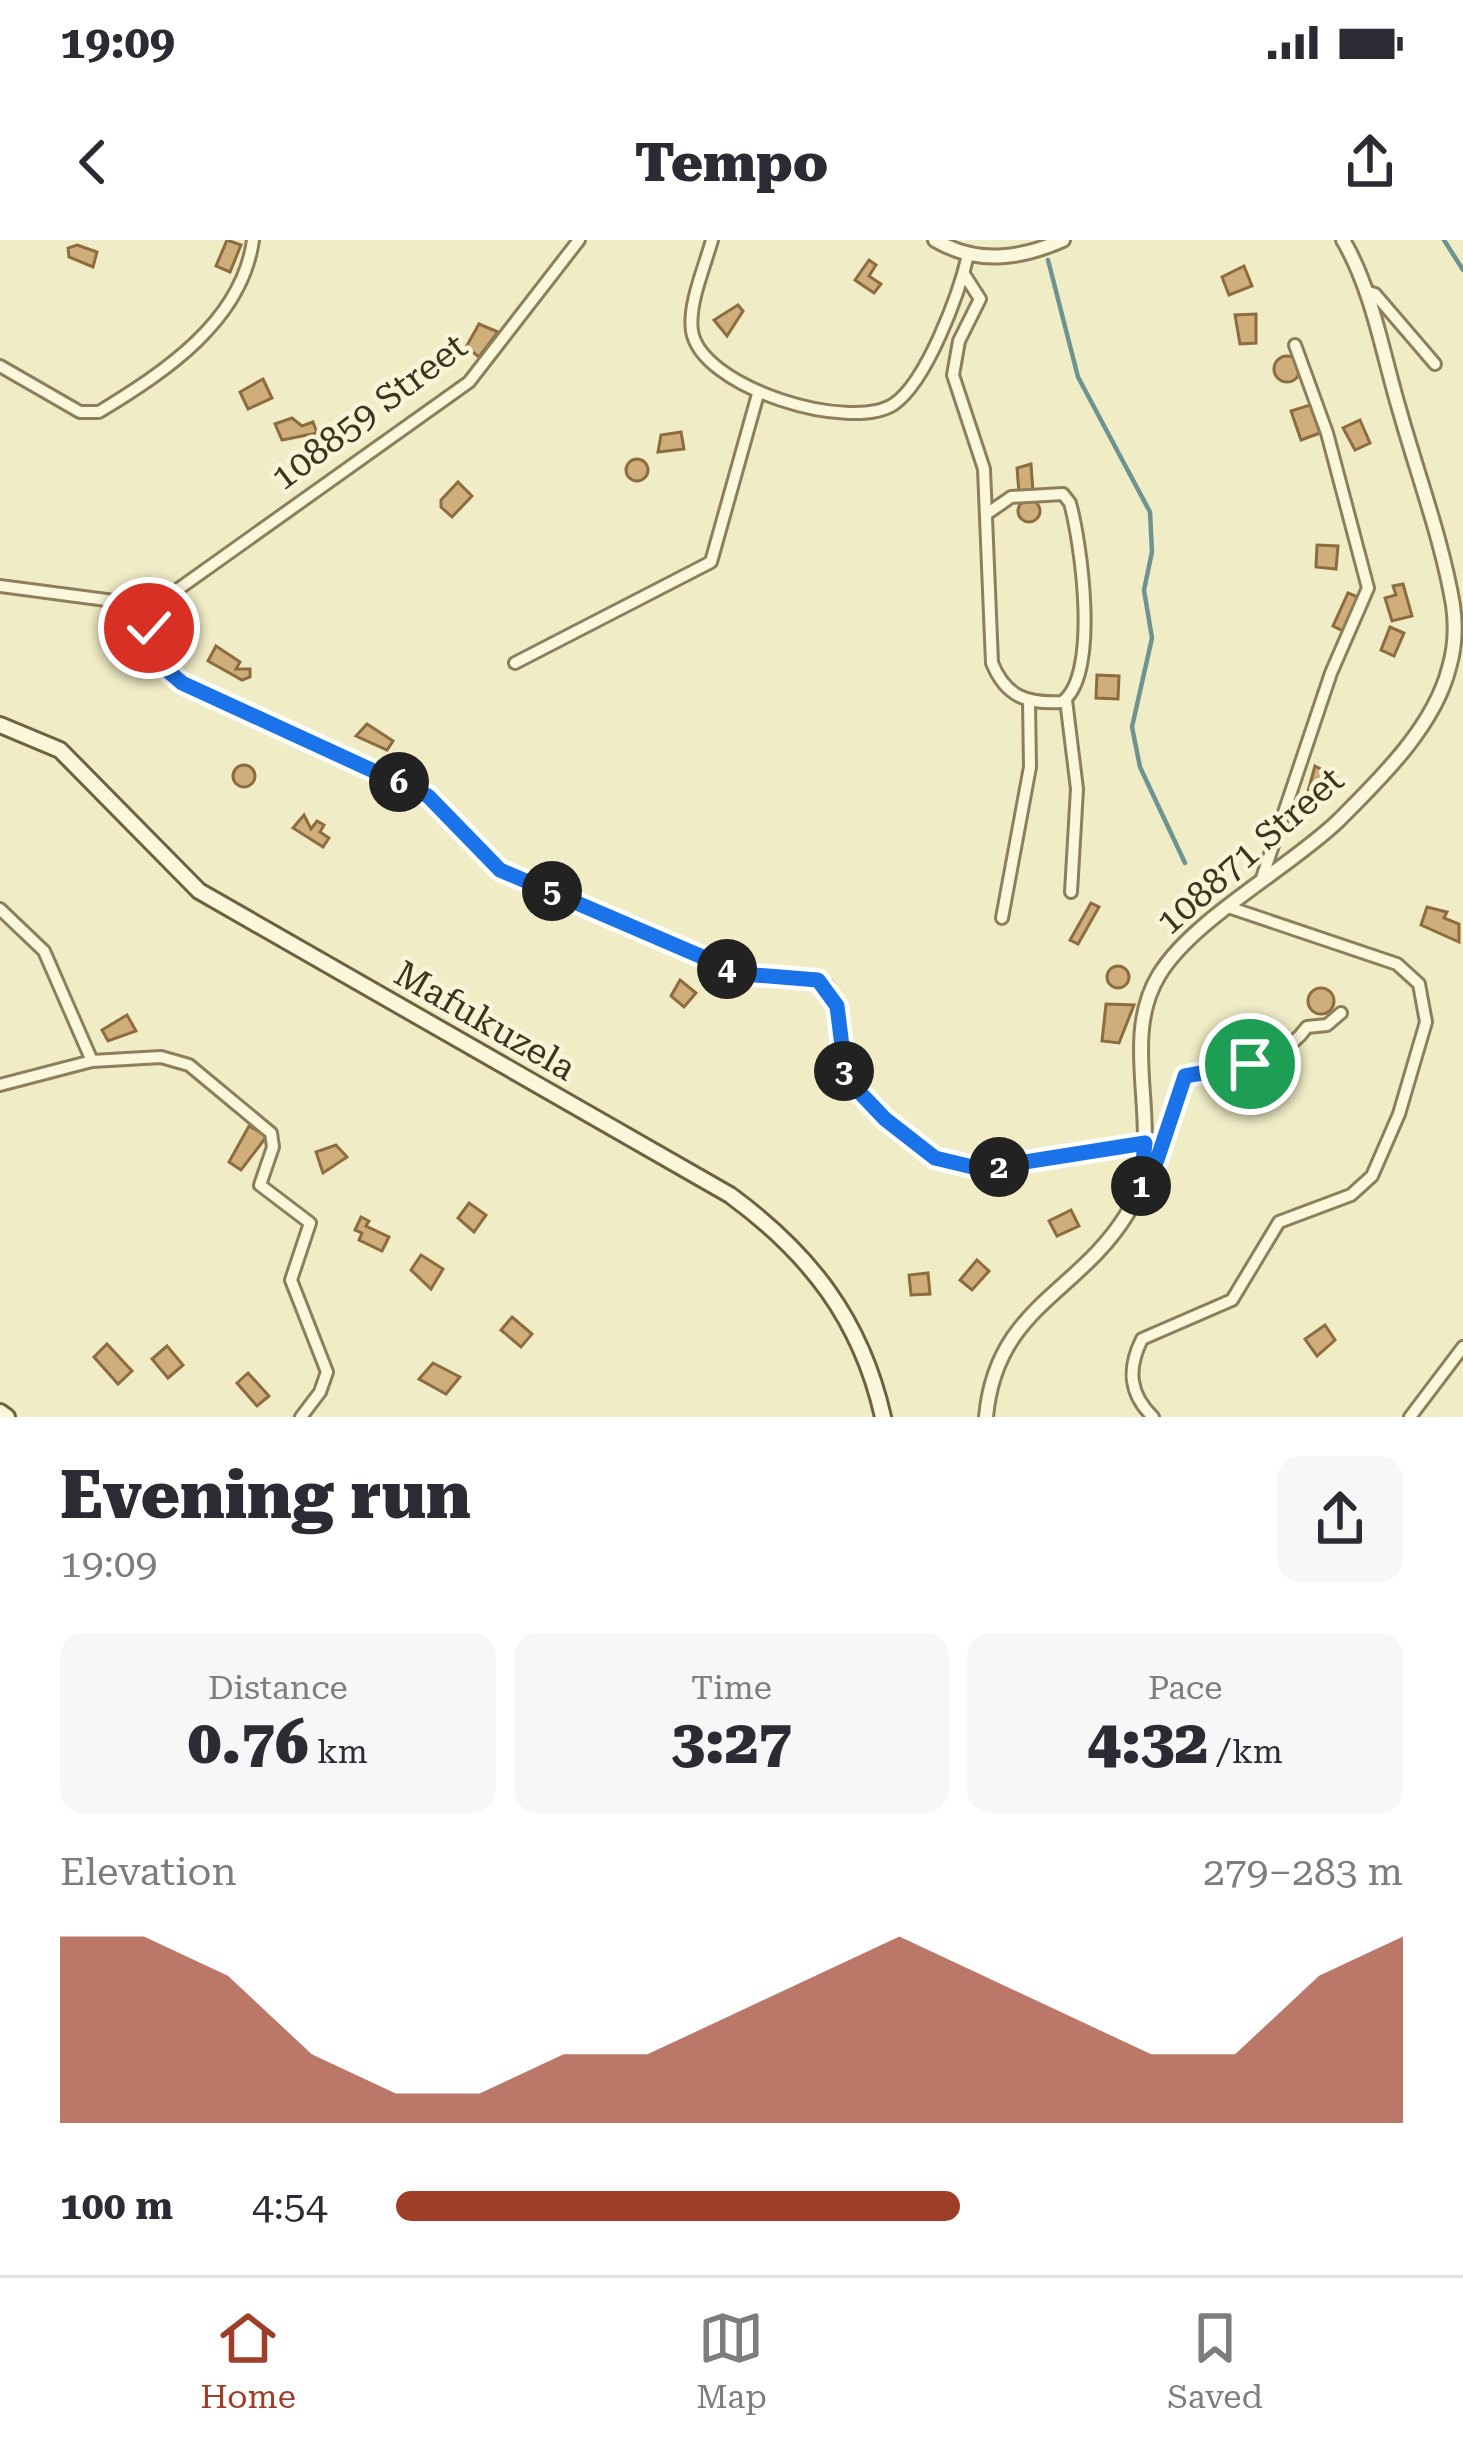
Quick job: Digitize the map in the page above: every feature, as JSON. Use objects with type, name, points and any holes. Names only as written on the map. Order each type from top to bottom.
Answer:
[{"type":"main road","name":"Mafukuzela","points":[[0,724],[60,750],[199,891],[730,1196],[780,1232],[811,1264],[849,1320],[883,1417]]},
{"type":"street","points":[[0,366],[80,412],[99,412],[219,321],[244,281],[254,240]]},
{"type":"street","name":"108859 Street","points":[[151,616],[163,600],[469,382],[579,240]]},
{"type":"street","points":[[712,240],[694,309],[695,341],[725,375],[758,394],[853,413],[892,405],[918,374],[964,274],[968,255]]},
{"type":"street","points":[[935,240],[968,255],[1010,256],[1063,240]]},
{"type":"street","name":"108871 Street","points":[[986,1417],[992,1376],[1008,1340],[1108,1238],[1140,1189],[1145,1143],[1143,1030],[1151,991],[1170,960],[1336,822],[1417,732],[1441,695],[1454,644],[1448,578],[1365,291],[1343,240]]},
{"type":"street","points":[[964,274],[980,299],[959,341],[953,375],[984,469],[992,663],[1004,687],[1029,701],[1066,700]]},
{"type":"street","points":[[1365,291],[1376,293],[1435,364]]},
{"type":"street","points":[[1260,885],[1330,673],[1368,588],[1327,433],[1295,346]]},
{"type":"street","points":[[515,663],[710,562],[758,394]]},
{"type":"street","points":[[988,514],[1022,496],[1063,494],[1070,503],[1084,611],[1076,682],[1066,700],[1077,789],[1071,892]]},
{"type":"street","points":[[0,586],[114,601],[151,616],[154,653],[182,683],[428,796],[500,870],[719,966],[764,977],[809,976],[827,985],[837,1006],[846,1078],[885,1119],[935,1158],[981,1169],[1145,1143]]},
{"type":"street","points":[[1002,918],[1030,767],[1029,701]]},
{"type":"street","points":[[1154,1417],[1141,1406],[1132,1383],[1142,1339],[1232,1300],[1280,1222],[1351,1195],[1372,1176],[1400,1114],[1426,1022],[1419,985],[1397,964],[1231,908]]},
{"type":"street","points":[[0,910],[44,952],[92,1061]]},
{"type":"street","points":[[1140,1189],[1157,1160],[1185,1076],[1275,1054],[1292,1046],[1307,1028],[1328,1025],[1341,1013]]},
{"type":"street","points":[[0,1085],[92,1061],[161,1057],[189,1066],[271,1133],[273,1147],[260,1185],[310,1223],[291,1280],[327,1372],[320,1392],[301,1417]]},
{"type":"street","points":[[1411,1417],[1463,1347]]},
{"type":"building","points":[[227,240],[241,245],[230,272],[216,266]]},
{"type":"building","points":[[77,245],[97,252],[93,267],[69,257],[68,248]]},
{"type":"building","points":[[869,260],[876,265],[869,276],[881,284],[874,293],[855,280]]},
{"type":"building","points":[[1244,266],[1252,286],[1229,295],[1222,277]]},
{"type":"building","points":[[738,305],[743,311],[727,336],[714,320]]},
{"type":"building","points":[[1256,314],[1256,343],[1240,344],[1235,315]]},
{"type":"building","points":[[479,324],[498,332],[479,357],[466,347]]},
{"type":"building","points":[[1287,356],[1300,369],[1287,382],[1274,369]]},
{"type":"building","points":[[263,379],[272,398],[248,409],[240,392]]},
{"type":"building","points":[[1310,405],[1320,433],[1301,440],[1291,411]]},
{"type":"building","points":[[292,418],[302,426],[313,422],[317,433],[282,440],[275,424]]},
{"type":"building","points":[[1360,420],[1370,443],[1355,450],[1343,428]]},
{"type":"building","points":[[681,432],[684,449],[658,452],[661,435]]},
{"type":"building","points":[[637,459],[648,470],[637,481],[626,470]]},
{"type":"building","points":[[1031,464],[1033,492],[1019,493],[1017,468]]},
{"type":"building","points":[[458,482],[472,496],[452,517],[441,507],[441,500]]},
{"type":"building","points":[[1029,500],[1040,511],[1029,522],[1018,511]]},
{"type":"building","points":[[1317,545],[1338,546],[1336,569],[1316,567]]},
{"type":"building","points":[[1403,584],[1412,616],[1392,621],[1385,598],[1396,595],[1393,586]]},
{"type":"building","points":[[1348,593],[1358,597],[1343,631],[1333,626]]},
{"type":"building","points":[[1390,627],[1404,633],[1394,656],[1381,650]]},
{"type":"building","points":[[216,646],[240,662],[236,669],[250,669],[250,677],[242,680],[208,661]]},
{"type":"building","points":[[1097,675],[1119,676],[1118,699],[1096,698]]},
{"type":"building","points":[[367,724],[393,741],[387,750],[356,736]]},
{"type":"building","points":[[244,765],[255,776],[244,787],[233,776]]},
{"type":"building","points":[[1315,766],[1336,777],[1327,798],[1320,801],[1307,795]]},
{"type":"building","points":[[304,815],[311,829],[317,821],[324,825],[320,832],[329,838],[323,847],[293,828]]},
{"type":"building","points":[[1091,903],[1099,907],[1078,944],[1070,940]]},
{"type":"building","points":[[1427,907],[1447,912],[1444,918],[1459,924],[1459,942],[1421,925]]},
{"type":"building","points":[[1118,966],[1129,977],[1118,988],[1107,977]]},
{"type":"building","points":[[680,980],[696,993],[684,1007],[671,996]]},
{"type":"building","points":[[1321,988],[1334,1001],[1321,1014],[1308,1001]]},
{"type":"building","points":[[1106,1004],[1134,1005],[1119,1043],[1102,1041]]},
{"type":"building","points":[[127,1015],[136,1031],[108,1041],[102,1030]]},
{"type":"building","points":[[249,1126],[267,1136],[241,1170],[229,1162]]},
{"type":"building","points":[[336,1145],[347,1157],[323,1173],[316,1152]]},
{"type":"building","points":[[469,1203],[486,1215],[474,1232],[458,1218]]},
{"type":"building","points":[[1071,1210],[1079,1226],[1057,1236],[1049,1221]]},
{"type":"building","points":[[361,1217],[369,1221],[366,1226],[389,1237],[382,1251],[359,1240],[362,1233],[355,1230]]},
{"type":"building","points":[[421,1255],[443,1269],[431,1289],[411,1270]]},
{"type":"building","points":[[977,1260],[989,1271],[972,1290],[960,1280]]},
{"type":"building","points":[[928,1273],[930,1294],[911,1295],[909,1275]]},
{"type":"building","points":[[512,1317],[532,1334],[521,1347],[501,1330]]},
{"type":"building","points":[[1325,1325],[1335,1340],[1317,1356],[1305,1339]]},
{"type":"building","points":[[107,1344],[132,1371],[118,1384],[94,1357]]},
{"type":"building","points":[[167,1346],[183,1365],[168,1378],[152,1359]]},
{"type":"building","points":[[433,1363],[460,1377],[446,1394],[419,1379]]},
{"type":"building","points":[[248,1373],[269,1396],[257,1406],[237,1383]]},
{"type":"waterway","points":[[1444,240],[1463,270]]},
{"type":"waterway","points":[[1048,260],[1078,377],[1150,512],[1152,552],[1144,590],[1152,638],[1132,727],[1140,767],[1185,863]]},
{"type":"route","points":[[149,628],[160,664],[182,683],[428,796],[500,870],[644,929],[719,966],[764,977],[809,976],[827,985],[837,1006],[846,1078],[885,1119],[935,1158],[981,1169],[1145,1143],[1140,1189],[1157,1160],[1185,1076],[1250,1064]]}]
